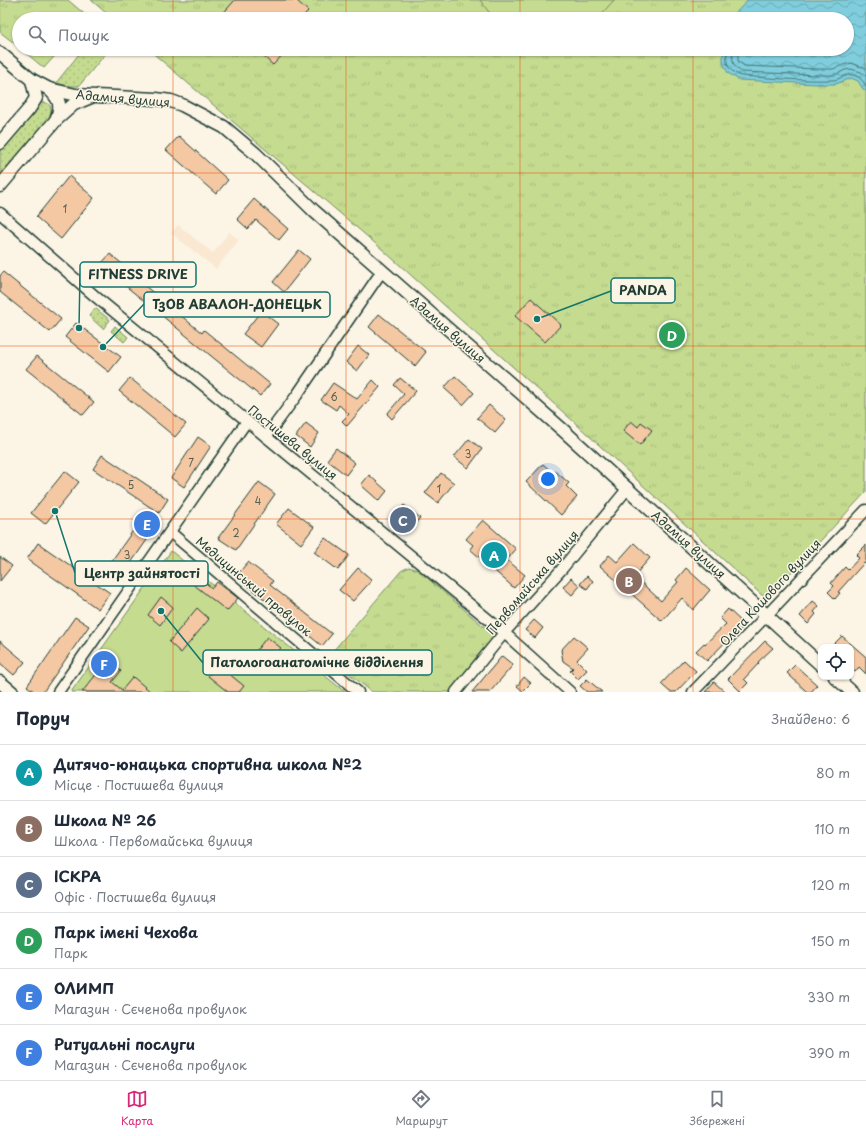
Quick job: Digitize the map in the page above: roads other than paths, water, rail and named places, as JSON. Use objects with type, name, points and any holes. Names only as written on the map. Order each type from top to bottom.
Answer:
[{"type":"street","name":"Адамця вулиця","points":[[0,53],[32,80],[49,89],[76,95],[171,101],[188,108],[224,127],[256,154],[314,211],[628,488],[818,662]]},
{"type":"street","points":[[2,135],[29,109],[36,98],[32,80]]},
{"type":"street","points":[[49,89],[58,97],[60,110],[56,120]]},
{"type":"street","points":[[0,186],[56,120],[74,104],[95,95]]},
{"type":"street","name":"Постишева вулиця","points":[[0,213],[96,297],[504,633],[570,692]]},
{"type":"street","points":[[266,437],[297,395],[382,271]]},
{"type":"street","points":[[58,692],[247,421]]},
{"type":"street","name":"Первомайська вулиця","points":[[456,692],[504,633],[561,570],[628,488]]},
{"type":"street","name":"Олега Кошового вулиця","points":[[693,692],[866,510]]},
{"type":"street","name":"Медицинський провулок","points":[[170,532],[358,692]]},
{"type":"street","points":[[838,680],[852,692]]},
{"type":"street","points":[[0,682],[12,692]]},
{"type":"water","points":[[748,0],[866,0],[866,91],[858,81],[851,78],[836,84],[739,80],[728,73],[723,63],[723,56],[854,56],[854,12],[737,12]]},
{"type":"place","name":"PANDA","points":[[537,319]]},
{"type":"place","name":"FITNESS DRIVE","points":[[79,328]]},
{"type":"place","name":"Парк імені Чехова","points":[[672,335]]},
{"type":"place","name":"ТзОВ АВАЛОН-ДОНЕЦЬК","points":[[103,347]]},
{"type":"place","name":"Центр зайнятості","points":[[55,511]]},
{"type":"place","name":"ІСКРА","points":[[403,520]]},
{"type":"place","name":"ОЛИМП","points":[[147,524]]},
{"type":"place","name":"Дитячо-юнацька спортивна школа №2","points":[[494,555]]},
{"type":"place","name":"Школа № 26","points":[[629,581]]},
{"type":"place","name":"Патологоанатомічне відділення","points":[[161,611]]},
{"type":"place","name":"Ритуальні послуги","points":[[104,664]]}]
